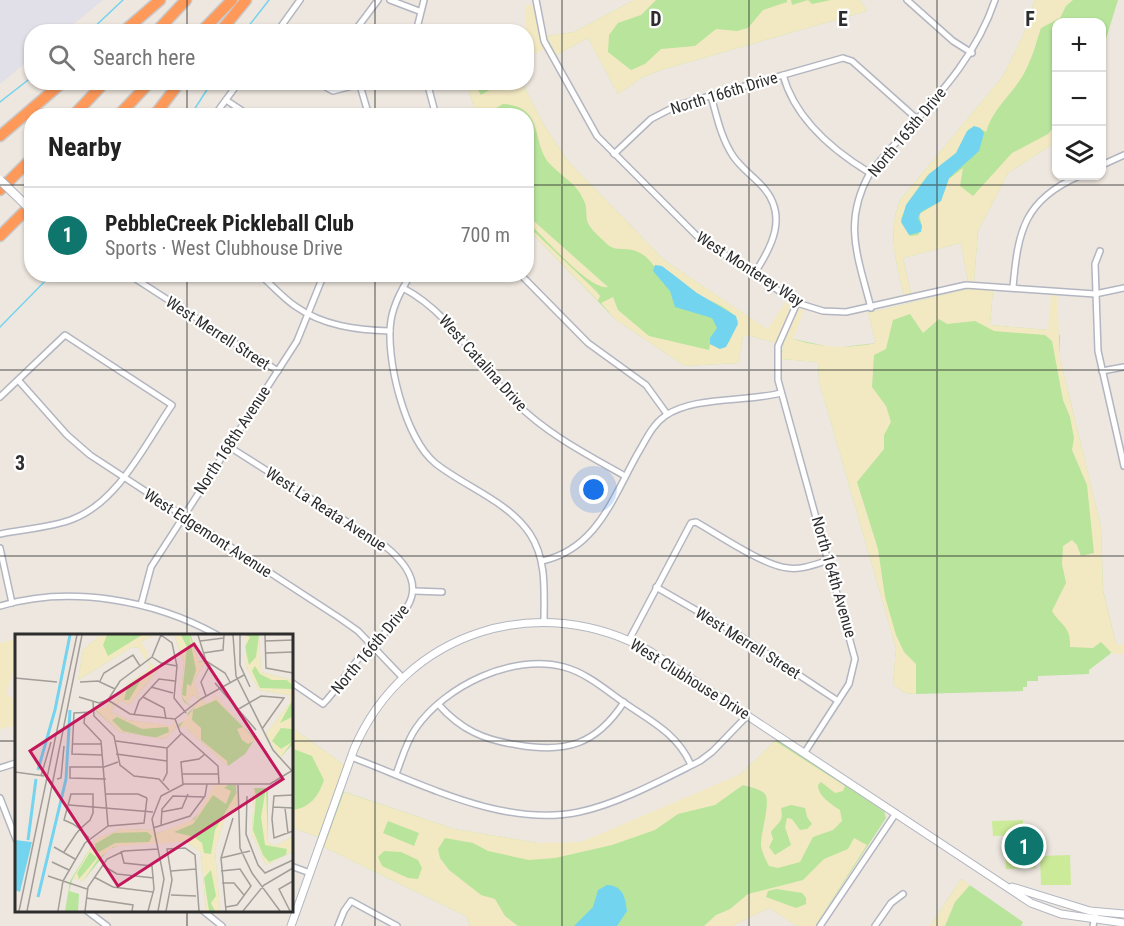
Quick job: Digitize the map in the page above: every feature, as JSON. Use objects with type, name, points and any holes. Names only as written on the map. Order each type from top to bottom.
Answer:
[{"type":"highway","points":[[132,24],[160,0]]},
{"type":"highway","points":[[164,24],[186,0]]},
{"type":"highway","points":[[209,24],[232,0]]},
{"type":"highway","points":[[226,24],[246,0]]},
{"type":"highway","points":[[33,108],[54,90]]},
{"type":"highway","points":[[81,108],[97,90]]},
{"type":"highway","points":[[126,108],[142,90]]},
{"type":"highway","points":[[160,108],[174,90]]},
{"type":"highway","points":[[0,136],[24,115]]},
{"type":"highway","points":[[0,190],[24,166]]},
{"type":"highway","points":[[0,236],[24,212]]},
{"type":"main road","points":[[0,180],[24,203]]},
{"type":"street","points":[[283,24],[300,0]]},
{"type":"street","points":[[360,24],[378,0]]},
{"type":"street","points":[[390,0],[419,10]]},
{"type":"street","points":[[417,24],[419,10],[424,0]]},
{"type":"street","name":"West Monterey Way","points":[[536,0],[543,37],[551,53],[590,126],[614,154],[697,236],[797,303],[831,312],[871,308],[959,286],[1013,287],[1095,294],[1124,288]]},
{"type":"street","points":[[907,0],[953,41],[972,53]]},
{"type":"street","name":"North 165th Drive","points":[[871,308],[853,231],[856,204],[870,173],[972,53],[995,0]]},
{"type":"street","name":"North 166th Drive","points":[[614,154],[639,129],[662,112],[783,75],[847,59],[917,119]]},
{"type":"street","points":[[783,75],[792,103],[801,116],[850,160],[870,173]]},
{"type":"street","points":[[220,108],[233,90]]},
{"type":"street","points":[[361,90],[367,108]]},
{"type":"street","points":[[429,90],[434,108]]},
{"type":"street","points":[[711,96],[728,149],[743,168],[764,188],[776,212],[775,238],[754,274]]},
{"type":"street","points":[[226,100],[238,108]]},
{"type":"street","points":[[1106,163],[1124,155]]},
{"type":"street","points":[[1013,287],[1017,243],[1028,215],[1051,190],[1071,180]]},
{"type":"street","points":[[1100,251],[1095,264],[1095,294],[1102,371],[1124,466]]},
{"type":"street","name":"West Merrell Street","points":[[140,282],[278,371]]},
{"type":"street","points":[[268,282],[293,305],[310,314],[348,328],[390,331]]},
{"type":"street","name":"North 168th Avenue","points":[[141,605],[151,567],[297,341],[321,282]]},
{"type":"street","points":[[406,282],[393,311],[390,331],[392,358],[405,414],[420,446],[443,469],[515,517],[534,541],[542,561],[544,622]]},
{"type":"street","points":[[528,282],[588,343],[646,385],[667,414]]},
{"type":"street","name":"West Catalina Drive","points":[[403,288],[436,310],[505,391],[533,418],[568,444],[625,476]]},
{"type":"street","name":"North 164th Avenue","points":[[797,303],[778,346],[777,369],[781,393],[855,659],[849,684],[805,752]]},
{"type":"street","points":[[0,397],[65,335],[172,405],[123,477],[110,494],[91,511],[71,520],[0,534]]},
{"type":"street","points":[[1102,371],[1124,367]]},
{"type":"street","name":"West Edgemont Avenue","points":[[19,381],[67,435],[123,477],[341,619],[373,646],[403,678]]},
{"type":"street","points":[[542,561],[571,551],[590,536],[648,435],[667,414],[686,407],[781,393]]},
{"type":"street","name":"West La Reata Avenue","points":[[228,446],[385,546],[402,561],[411,576],[414,591]]},
{"type":"street","points":[[629,640],[691,524],[696,522],[770,563],[785,568],[802,568],[829,560]]},
{"type":"street","points":[[0,548],[12,603]]},
{"type":"street","name":"West Merrell Street","points":[[656,587],[731,630],[838,701]]},
{"type":"street","points":[[414,591],[442,592]]},
{"type":"street","name":"North 166th Drive","points":[[292,683],[323,704],[404,613],[414,591]]},
{"type":"street","points":[[0,606],[72,597],[141,605],[178,616],[215,634]]},
{"type":"street","name":"West Clubhouse Drive","points":[[291,926],[351,758],[374,712],[403,678],[438,652],[476,633],[511,625],[544,622],[591,627],[629,640],[805,752],[1023,898],[1048,910],[1094,923],[1124,923]]},
{"type":"street","points":[[396,774],[411,735],[438,704],[465,686],[490,674],[518,667],[545,664],[573,670],[624,702],[672,736],[683,748],[691,765]]},
{"type":"street","points":[[438,704],[456,723],[483,738],[550,749],[570,747],[598,733],[611,721],[624,702]]},
{"type":"street","points":[[351,758],[465,802],[518,812],[556,815],[601,806],[691,765],[712,752],[748,715]]},
{"type":"street","points":[[0,768],[15,763]]},
{"type":"street","points":[[0,798],[15,836]]},
{"type":"street","points":[[820,926],[896,813]]},
{"type":"street","points":[[292,866],[310,873]]},
{"type":"street","name":"West Clubhouse Drive","points":[[1004,884],[1096,912],[1124,914]]},
{"type":"street","points":[[875,926],[891,903],[903,894]]},
{"type":"street","points":[[338,926],[351,901],[398,926]]},
{"type":"street","points":[[89,911],[107,926]]},
{"type":"street","points":[[204,911],[222,926]]},
{"type":"street","points":[[1094,923],[1096,912]]},
{"type":"shaded area","points":[[0,0],[103,0],[74,24],[24,24],[24,64],[0,84]]},
{"type":"green space","points":[[634,0],[860,0],[867,11],[661,70],[643,77],[618,94],[588,38],[556,55],[547,36],[574,32]]},
{"type":"green space","points":[[1035,0],[1118,0],[1106,39],[1106,18],[1052,18],[1052,145],[1008,173],[978,231],[974,281],[968,281],[961,243],[903,258],[911,293],[904,295],[893,236],[900,200],[1003,76],[1023,36]]},
{"type":"green space","points":[[469,90],[526,90],[544,125],[567,160],[664,260],[777,336],[776,343],[743,336],[738,363],[685,366],[615,319],[534,235],[534,108],[474,108]]},
{"type":"green space","points":[[969,289],[993,289],[990,325],[1048,330],[1060,335],[1060,358],[1101,527],[1103,590],[1116,644],[1110,654],[1089,670],[1089,674],[1038,676],[1038,681],[1027,681],[1027,687],[1023,687],[1023,691],[905,693],[893,684],[896,648],[819,381],[818,362],[781,359],[785,337],[834,348],[876,343],[868,313]]},
{"type":"green space","points":[[292,728],[344,765],[336,789],[454,829],[538,843],[581,842],[723,783],[741,774],[777,739],[884,811],[886,818],[815,926],[797,926],[769,908],[732,926],[470,926],[466,916],[324,847],[318,837],[292,827]]},
{"type":"green space","points":[[1023,820],[1023,835],[993,836],[992,821]]},
{"type":"green space","points":[[1035,838],[1036,868],[1006,869],[1005,839]]},
{"type":"green space","points":[[1070,855],[1071,885],[1041,885],[1040,856]]},
{"type":"green space","points":[[961,879],[1023,922],[1021,926],[930,926]]},
{"type":"sand","points":[[634,0],[656,0],[641,15],[618,23],[609,35],[608,52],[631,70],[645,64],[661,49],[695,46],[716,29],[737,31],[748,28],[763,10],[787,2],[787,0],[791,0],[792,5],[808,0],[812,4],[831,0],[860,0],[867,11],[661,70],[643,77],[618,94],[588,38],[556,55],[547,36],[574,32]]},
{"type":"sand","points":[[1035,0],[1073,0],[1066,6],[1060,18],[1052,18],[1052,22],[1041,28],[1025,71],[997,110],[986,132],[978,127],[969,129],[956,153],[927,176],[908,202],[901,219],[910,236],[918,235],[922,227],[919,214],[941,201],[949,179],[963,168],[960,186],[973,196],[1012,153],[1048,134],[1052,129],[1052,145],[1008,173],[978,231],[974,281],[968,281],[961,243],[903,258],[911,293],[904,295],[893,236],[900,200],[1003,76],[1023,36]]},
{"type":"sand","points":[[525,5],[532,5],[544,49],[534,54],[534,24],[526,24]]},
{"type":"sand","points":[[469,90],[478,90],[481,95],[490,90],[526,90],[544,125],[567,160],[664,260],[767,329],[787,301],[790,307],[776,343],[743,336],[738,363],[685,366],[615,319],[601,303],[613,297],[618,310],[649,336],[709,350],[710,344],[720,349],[729,342],[738,321],[725,308],[698,294],[659,266],[654,266],[640,253],[612,247],[594,231],[588,223],[581,195],[544,155],[534,125],[534,108],[520,108],[503,104],[496,108],[474,108]]},
{"type":"sand","points":[[534,221],[608,287],[600,286],[578,272],[534,228]]},
{"type":"sand","points":[[534,232],[596,291],[600,296],[598,301],[534,235]]},
{"type":"sand","points":[[969,289],[993,289],[990,325],[1048,330],[1051,293],[1057,294],[1060,358],[1101,527],[1103,591],[1116,644],[1124,645],[1124,654],[1113,654],[1101,642],[1093,648],[1070,647],[1067,630],[1052,611],[1066,583],[1062,564],[1063,546],[1072,540],[1077,545],[1081,556],[1094,553],[1087,485],[1072,450],[1074,438],[1070,417],[1063,400],[1052,341],[1045,335],[994,331],[975,321],[947,324],[939,319],[923,333],[910,314],[893,320],[886,349],[874,355],[872,387],[886,406],[891,422],[884,435],[884,449],[857,482],[878,549],[885,597],[896,635],[904,652],[916,664],[916,694],[905,693],[893,684],[896,648],[819,381],[818,362],[781,359],[785,337],[799,309],[804,310],[793,339],[824,346],[855,346],[876,343],[868,313]]},
{"type":"sand","points":[[15,639],[15,670],[6,694],[15,699],[15,725],[0,729],[0,643]]},
{"type":"sand","points":[[292,728],[344,765],[318,837],[292,827],[292,810],[303,807],[312,801],[324,780],[312,756],[292,748]]},
{"type":"sand","points":[[775,741],[845,786],[843,791],[835,793],[821,782],[818,785],[823,796],[840,810],[842,821],[833,830],[813,837],[800,862],[778,868],[769,866],[761,847],[767,798],[758,789],[743,785],[715,805],[678,814],[655,830],[612,845],[555,858],[529,860],[488,851],[473,843],[445,838],[438,849],[440,858],[449,870],[481,895],[495,899],[505,916],[518,926],[470,926],[466,916],[324,847],[344,792],[454,829],[538,843],[581,842],[741,774]],"holes":[[[791,805],[805,808],[812,824],[807,829],[800,830],[792,819],[787,818],[785,827],[791,845],[775,855],[769,847],[773,839],[771,832],[780,822],[781,808]],[[388,821],[419,833],[414,846],[383,833]],[[384,851],[401,852],[418,860],[422,868],[418,879],[408,878],[382,866],[378,857]]]},
{"type":"sand","points":[[854,838],[867,845],[815,926],[797,926],[769,908],[732,926],[704,926],[716,915],[730,909],[748,894],[803,880],[824,859],[848,849]],"holes":[[[777,889],[802,893],[806,898],[806,904],[796,908],[766,897],[768,891]]]},
{"type":"sand","points":[[961,879],[970,885],[955,902],[945,926],[930,926]]},
{"type":"water","points":[[974,126],[980,128],[984,133],[979,151],[949,178],[941,201],[921,212],[918,218],[922,226],[921,232],[909,235],[901,222],[906,205],[929,174],[956,153],[967,131]]},
{"type":"water","points":[[655,265],[662,266],[697,293],[736,316],[738,324],[726,347],[720,349],[710,344],[710,338],[717,328],[712,318],[675,307],[670,291],[653,271]]},
{"type":"water","points":[[607,885],[617,887],[625,901],[627,911],[617,926],[574,926],[593,907],[598,890]]},
{"type":"waterway","points":[[98,24],[123,0]]},
{"type":"waterway","points":[[250,24],[269,0]]},
{"type":"waterway","points":[[0,102],[24,83]]},
{"type":"waterway","points":[[195,108],[207,90]]},
{"type":"waterway","points":[[0,327],[44,282]]},
{"type":"place","name":"PebbleCreek Pickleball Club","points":[[1024,846]]}]
